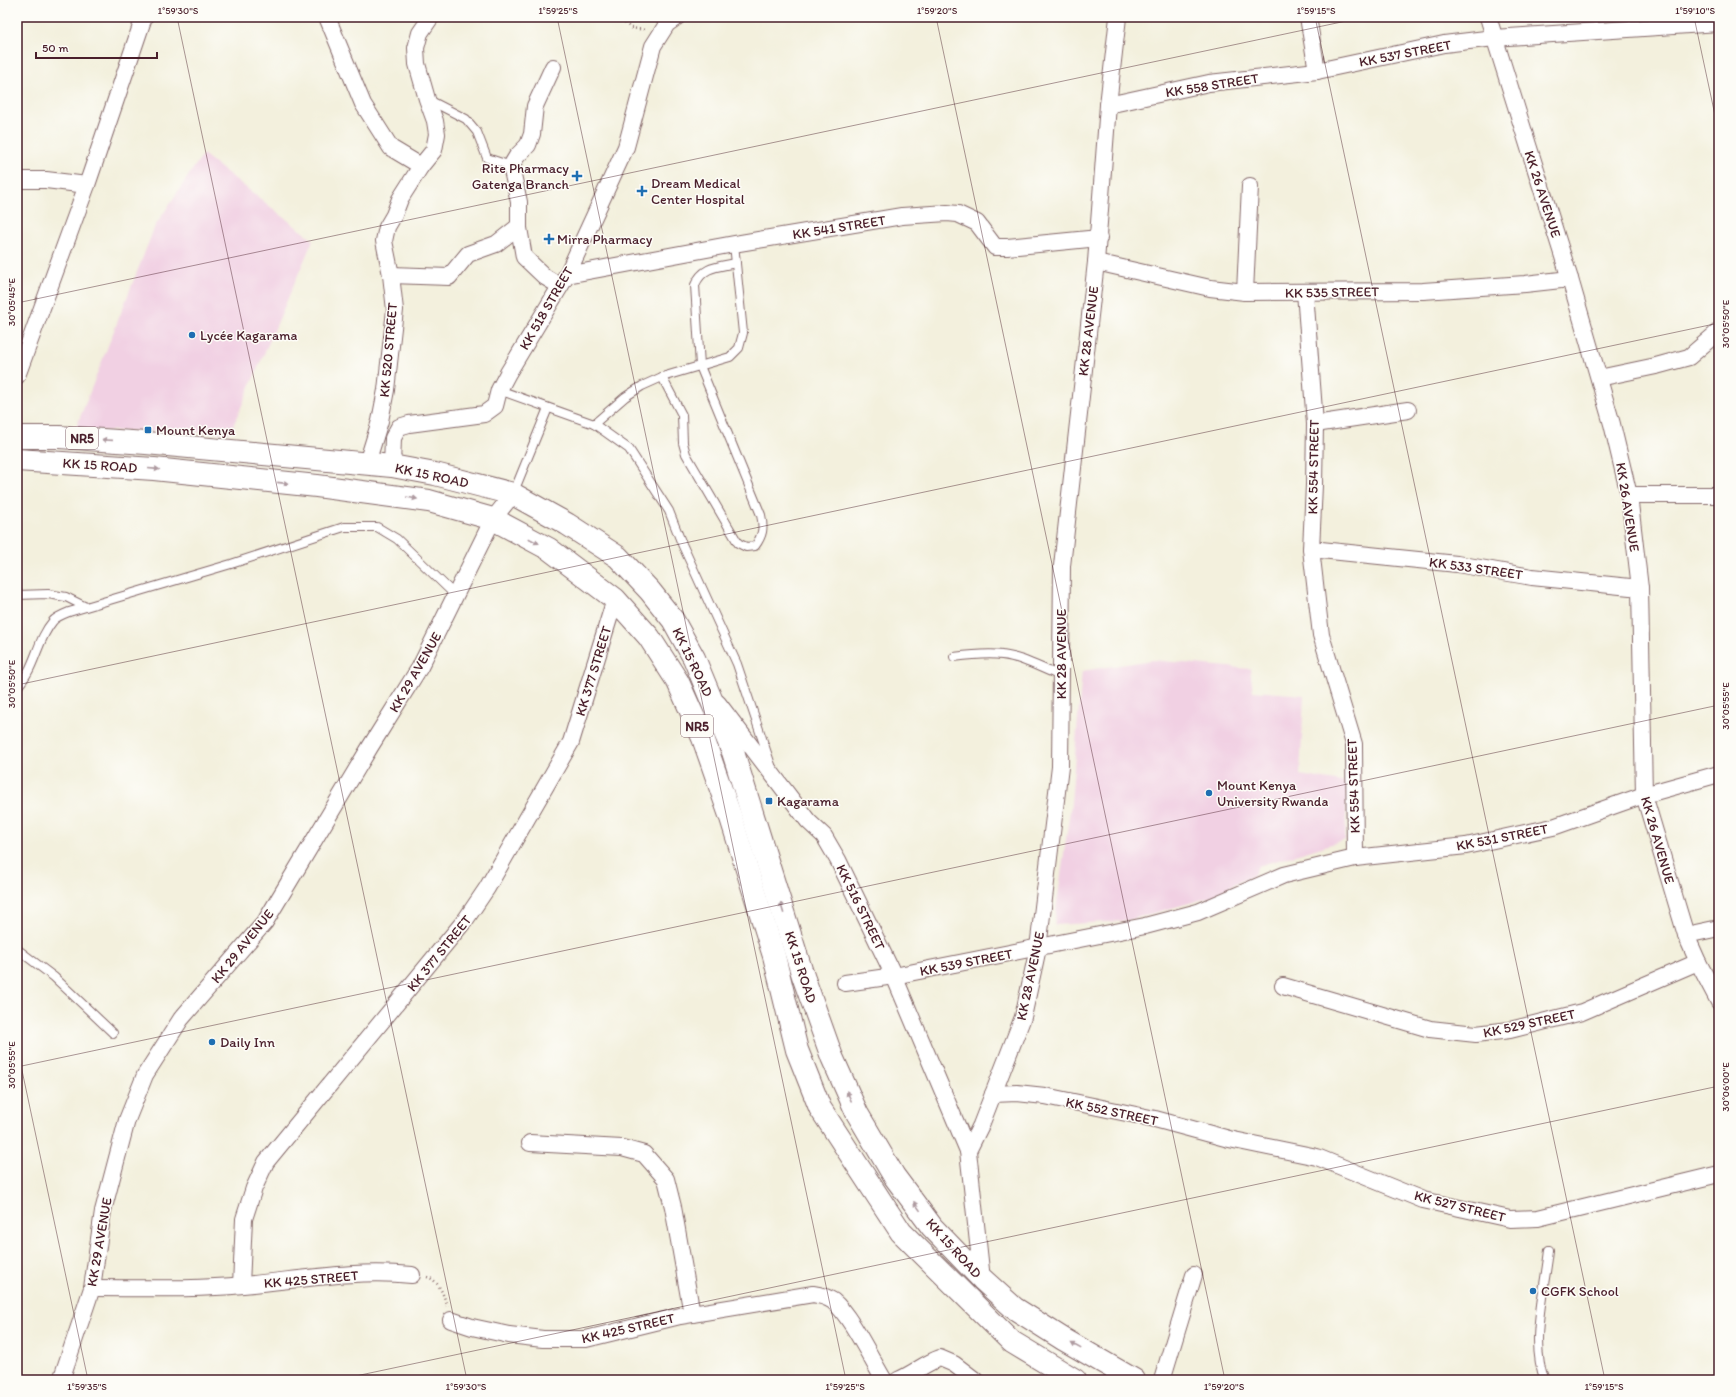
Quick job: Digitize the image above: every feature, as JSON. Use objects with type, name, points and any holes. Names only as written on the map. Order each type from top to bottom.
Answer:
[{"type":"highway","name":"KK 15 ROAD","points":[[17,437],[59,437],[146,443],[367,463],[435,474],[513,494],[567,524],[618,557],[650,591],[673,620],[694,658],[733,752],[803,976],[832,1058],[857,1113],[894,1176],[932,1227],[982,1279],[1014,1308],[1063,1339],[1134,1380]]},
{"type":"highway","name":"KK 15 ROAD","points":[[17,460],[154,469],[429,501],[493,520],[549,548],[615,599],[649,637],[678,682],[703,738],[731,818],[774,956],[797,1050],[820,1108],[901,1232],[1012,1342],[1075,1380]]},
{"type":"highway","points":[[1080,1380],[1095,1357]]},
{"type":"street","points":[[17,376],[87,185],[144,17]]},
{"type":"street","points":[[327,17],[363,104],[391,148],[421,166]]},
{"type":"street","name":"KK 520 STREET","points":[[367,463],[380,421],[386,390],[395,310],[392,275],[384,241],[387,227],[394,216],[400,199],[421,166],[434,150],[437,134],[436,121],[427,99],[417,64],[416,48],[420,33],[431,17]]},
{"type":"street","name":"KK 28 AVENUE","points":[[968,1151],[981,1125],[1023,1017],[1038,948],[1060,767],[1062,566],[1099,238],[1108,105],[1118,17]]},
{"type":"street","points":[[1308,17],[1316,71]]},
{"type":"street","name":"KK 26 AVENUE","points":[[1488,17],[1570,279],[1599,378],[1629,495],[1640,588],[1644,795],[1686,935],[1719,1002]]},
{"type":"street","name":"KK 518 STREET","points":[[392,466],[393,438],[399,427],[409,424],[484,414],[495,406],[499,390],[564,281],[626,147],[653,46],[672,21]]},
{"type":"street","name":"KK 537 STREET","points":[[1316,71],[1444,44],[1494,38],[1719,23]]},
{"type":"street","points":[[553,67],[535,106],[532,134],[528,145],[517,156],[511,166],[519,202],[519,226],[524,257],[545,277],[564,281]]},
{"type":"street","name":"KK 558 STREET","points":[[1108,105],[1209,83],[1316,71]]},
{"type":"street","points":[[17,180],[46,180],[87,185]]},
{"type":"street","points":[[1245,292],[1250,186]]},
{"type":"street","name":"KK 541 STREET","points":[[564,281],[734,244],[902,216],[947,213],[958,214],[977,223],[995,247],[1099,238]]},
{"type":"street","points":[[392,275],[449,277],[468,254],[496,244],[519,226]]},
{"type":"street","name":"KK 535 STREET","points":[[1096,262],[1210,288],[1245,292],[1423,291],[1525,284],[1570,279]]},
{"type":"street","name":"KK 554 STREET","points":[[1305,292],[1314,424],[1314,485],[1311,549],[1321,635],[1354,744],[1355,858]]},
{"type":"street","points":[[1599,378],[1656,366],[1689,357],[1719,330]]},
{"type":"street","points":[[1314,424],[1408,410]]},
{"type":"street","name":"KK 29 AVENUE","points":[[61,1380],[92,1288],[103,1211],[127,1120],[145,1075],[181,1018],[266,922],[370,747],[420,667],[493,520],[513,494]]},
{"type":"street","points":[[1629,495],[1719,495]]},
{"type":"street","name":"KK 533 STREET","points":[[1311,549],[1457,564],[1532,577],[1640,588]]},
{"type":"street","name":"KK 377 STREET","points":[[241,1285],[244,1219],[254,1188],[266,1162],[466,919],[486,888],[571,742],[615,599]]},
{"type":"street","name":"KK 516 STREET","points":[[708,691],[808,822],[824,836],[838,860],[894,976],[968,1151]]},
{"type":"street","name":"KK 531 STREET","points":[[1355,858],[1466,846],[1553,827],[1644,795],[1719,774]]},
{"type":"street","points":[[1038,948],[1145,926],[1198,912],[1284,876],[1355,858]]},
{"type":"street","points":[[1686,935],[1719,928]]},
{"type":"street","name":"KK 539 STREET","points":[[845,983],[894,976],[1038,948]]},
{"type":"street","name":"KK 529 STREET","points":[[1283,986],[1430,1029],[1476,1034],[1510,1030],[1582,1012],[1698,962]]},
{"type":"street","name":"KK 552 STREET","points":[[993,1094],[1018,1093],[1045,1096],[1155,1119],[1229,1139]]},
{"type":"street","name":"KK 527 STREET","points":[[1229,1139],[1317,1157],[1423,1200],[1510,1219],[1538,1218],[1719,1174]]},
{"type":"street","points":[[530,1143],[622,1148],[644,1154],[666,1179],[673,1207],[692,1314]]},
{"type":"street","points":[[968,1151],[982,1279]]},
{"type":"street","name":"KK 425 STREET","points":[[92,1288],[161,1288],[241,1285],[334,1275],[390,1272],[412,1275]]},
{"type":"street","points":[[1162,1380],[1194,1275]]},
{"type":"street","name":"KK 425 STREET","points":[[451,1320],[472,1327],[509,1335],[543,1339],[586,1339],[692,1314],[813,1294],[822,1296],[832,1301],[844,1312],[884,1380]]},
{"type":"street","points":[[898,1380],[918,1370],[929,1362],[940,1358],[954,1364],[975,1380]]},
{"type":"lane","points":[[427,99],[466,119],[477,132],[487,158],[511,166]]},
{"type":"lane","points":[[594,424],[625,397],[642,386],[730,356],[739,348],[743,333],[734,244]]},
{"type":"lane","points":[[662,378],[682,415],[683,443],[686,454],[738,543],[746,547],[755,546],[762,536],[763,525],[761,515],[700,366],[694,285],[698,277],[705,271],[736,263]]},
{"type":"lane","points":[[499,390],[594,424],[629,448],[669,511],[682,544],[737,664],[763,743],[778,781]]},
{"type":"lane","points":[[513,494],[548,408]]},
{"type":"lane","points":[[17,688],[30,671],[42,639],[53,620],[84,606],[231,564],[344,527],[377,527],[397,539],[456,596]]},
{"type":"lane","points":[[17,595],[48,594],[66,597],[84,606]]},
{"type":"lane","points":[[954,657],[983,654],[1003,655],[1021,660],[1061,676]]},
{"type":"lane","points":[[17,949],[54,977],[113,1033]]},
{"type":"lane","points":[[1545,1380],[1539,1363],[1538,1344],[1549,1250]]},
{"type":"path","points":[[620,17],[620,20],[631,28],[647,30],[672,21]]},
{"type":"path","points":[[412,1275],[431,1278],[442,1291],[451,1320]]},
{"type":"shaded area","name":"Lycée Kagarama","points":[[203,154],[313,240],[230,433],[75,430],[155,226]]},
{"type":"shaded area","name":"Mount Kenya University Rwanda","points":[[1152,660],[1250,669],[1253,691],[1304,695],[1300,775],[1347,783],[1345,840],[1258,866],[1253,876],[1234,884],[1211,897],[1125,921],[1054,925],[1071,803],[1082,671]]},
{"type":"place","name":"Rite Pharmacy Gatenga Branch","points":[[577,176]]},
{"type":"place","name":"Dream Medical Center Hospital","points":[[642,191]]},
{"type":"place","name":"Mirra Pharmacy","points":[[549,239]]},
{"type":"place","name":"Lycée Kagarama","points":[[192,335]]},
{"type":"place","name":"Mount Kenya","points":[[148,430]]},
{"type":"place","name":"Mount Kenya University Rwanda","points":[[1209,793]]},
{"type":"place","name":"Kagarama","points":[[769,801]]},
{"type":"place","name":"Daily Inn","points":[[212,1042]]},
{"type":"place","name":"CGFK School","points":[[1533,1291]]}]
